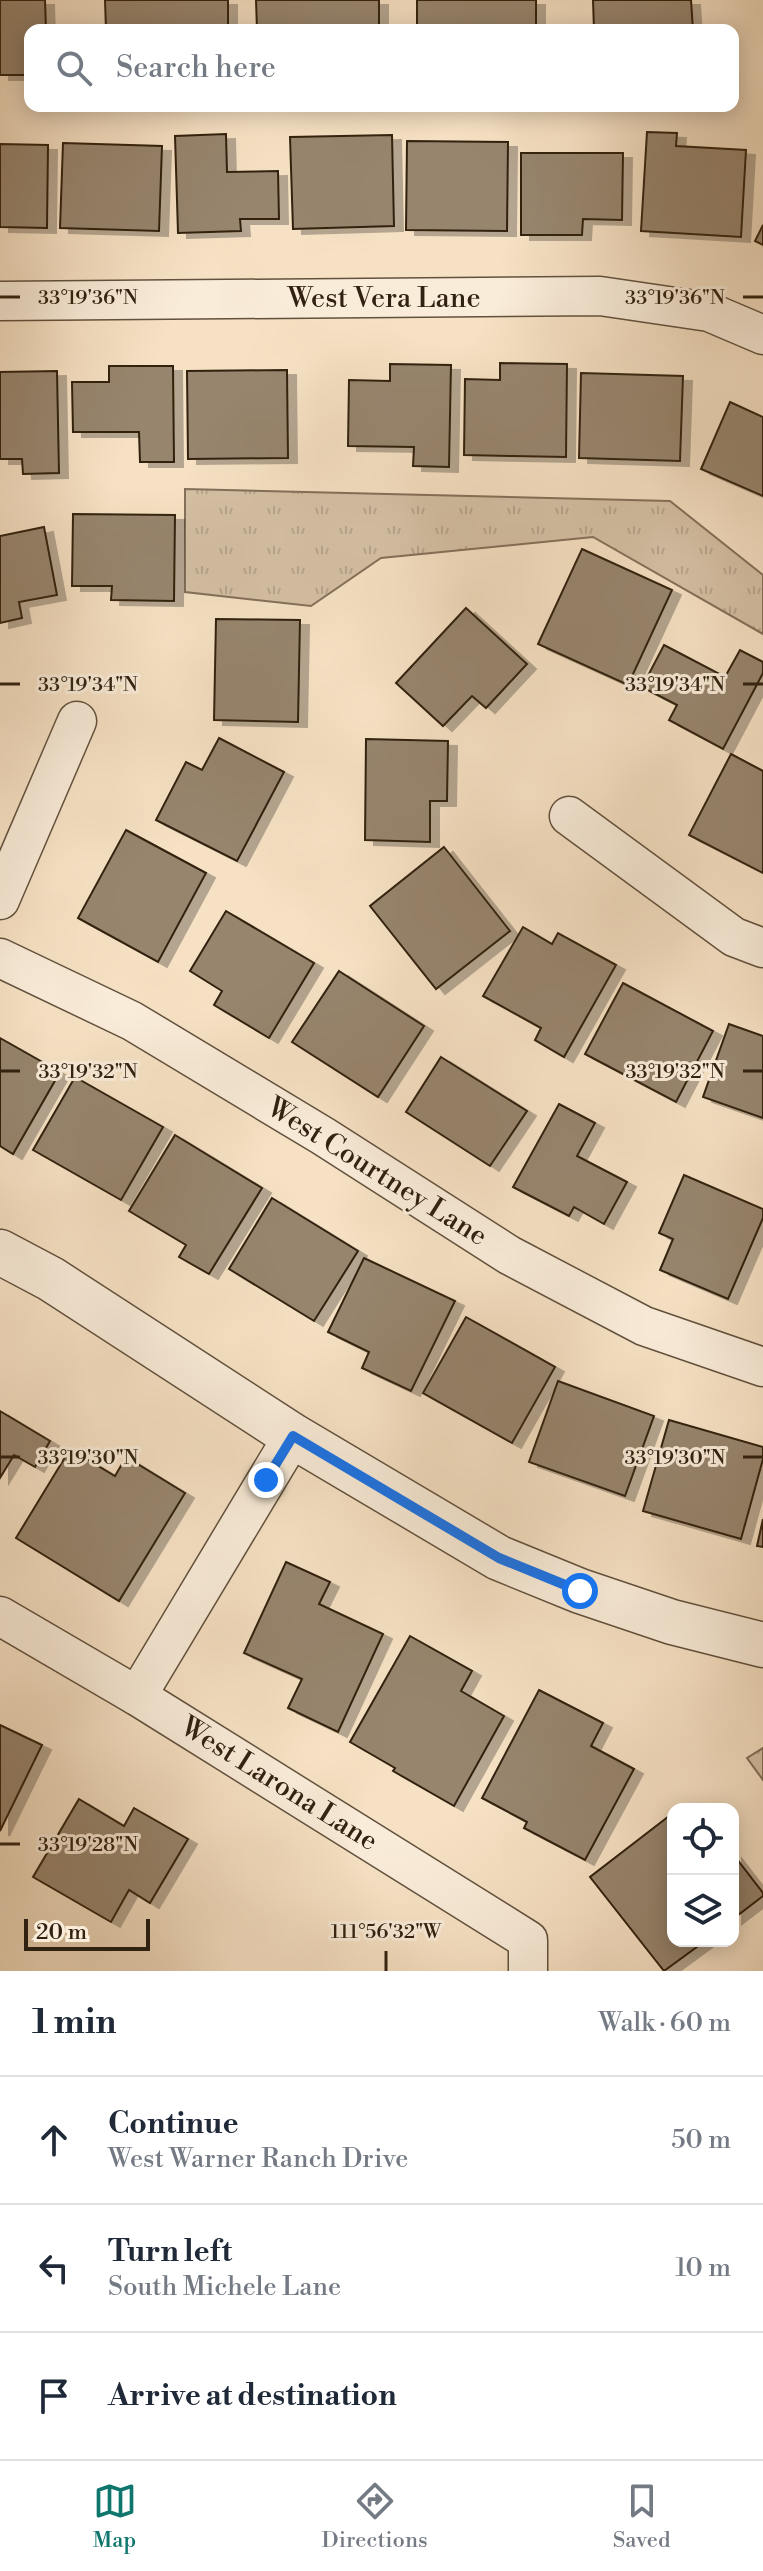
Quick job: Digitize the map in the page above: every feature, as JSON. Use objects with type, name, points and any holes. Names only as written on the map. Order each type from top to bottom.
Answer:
[{"type":"street","name":"West Vera Lane","points":[[0,301],[600,296],[709,312],[763,335]]},
{"type":"street","points":[[0,900],[77,721]]},
{"type":"street","points":[[569,816],[734,937],[763,948]]},
{"type":"street","name":"West Courtney Lane","points":[[0,958],[132,1021],[323,1136],[509,1255],[644,1326],[763,1367]]},
{"type":"street","points":[[0,1252],[51,1279],[293,1436],[499,1558],[580,1591],[672,1622],[763,1645]]},
{"type":"street","points":[[137,1696],[293,1436]]},
{"type":"street","name":"West Larona Lane","points":[[0,1616],[137,1696],[528,1940],[528,1971]]},
{"type":"green space","points":[[185,489],[670,501],[763,575],[763,634],[593,537],[381,558],[311,606],[185,592]]},
{"type":"green space","points":[[763,1748],[763,1780],[747,1758]]},
{"type":"building","points":[[0,0],[45,0],[46,24],[24,24],[24,75],[0,75]]},
{"type":"building","points":[[105,0],[228,0],[228,24],[106,24]]},
{"type":"building","points":[[256,0],[379,0],[379,24],[257,24]]},
{"type":"building","points":[[417,0],[536,0],[536,24],[417,24]]},
{"type":"building","points":[[593,0],[691,0],[693,24],[594,24]]},
{"type":"building","points":[[647,132],[677,133],[676,146],[746,150],[741,237],[641,231]]},
{"type":"building","points":[[226,134],[227,172],[278,171],[279,219],[240,219],[241,231],[178,233],[175,136]]},
{"type":"building","points":[[392,135],[394,226],[293,229],[290,137]]},
{"type":"building","points":[[407,141],[508,142],[507,231],[406,230]]},
{"type":"building","points":[[63,143],[162,146],[159,231],[60,228]]},
{"type":"building","points":[[0,144],[48,145],[47,228],[0,227]]},
{"type":"building","points":[[521,153],[623,153],[622,220],[583,219],[582,235],[521,235]]},
{"type":"building","points":[[763,225],[763,245],[755,241]]},
{"type":"building","points":[[500,363],[567,364],[566,457],[464,455],[465,379],[500,380]]},
{"type":"building","points":[[390,364],[451,365],[449,467],[413,466],[414,447],[348,446],[349,380],[390,381]]},
{"type":"building","points":[[109,366],[173,366],[174,462],[140,462],[139,432],[73,432],[72,382],[109,382]]},
{"type":"building","points":[[287,370],[288,458],[188,459],[187,371]]},
{"type":"building","points":[[57,371],[59,473],[23,474],[22,459],[0,459],[0,372]]},
{"type":"building","points":[[581,373],[683,376],[680,461],[579,458]]},
{"type":"building","points":[[730,402],[763,417],[763,496],[701,469]]},
{"type":"building","points":[[73,514],[175,515],[174,601],[111,600],[112,586],[72,586]]},
{"type":"building","points":[[44,527],[57,595],[19,602],[22,618],[0,623],[0,536]]},
{"type":"building","points":[[582,549],[672,590],[628,685],[538,644]]},
{"type":"building","points":[[466,608],[527,664],[486,708],[472,696],[443,726],[396,683]]},
{"type":"building","points":[[216,619],[300,620],[298,722],[214,720]]},
{"type":"building","points":[[664,645],[725,677],[740,650],[763,662],[763,673],[723,749],[669,720],[677,705],[642,687]]},
{"type":"building","points":[[219,738],[284,772],[237,861],[156,820],[186,762],[202,770]]},
{"type":"building","points":[[366,739],[448,741],[447,801],[430,801],[430,842],[365,840]]},
{"type":"building","points":[[731,754],[763,771],[763,873],[689,835]]},
{"type":"building","points":[[126,830],[206,873],[158,962],[78,918]]},
{"type":"building","points":[[444,847],[510,931],[436,989],[370,906]]},
{"type":"building","points":[[226,911],[314,963],[269,1038],[214,1005],[222,991],[190,971]]},
{"type":"building","points":[[523,927],[552,944],[558,933],[616,965],[564,1057],[535,1040],[541,1028],[483,996]]},
{"type":"building","points":[[339,971],[424,1026],[378,1097],[292,1042]]},
{"type":"building","points":[[623,983],[713,1031],[676,1102],[585,1054]]},
{"type":"building","points":[[729,1024],[763,1036],[763,1118],[703,1097]]},
{"type":"building","points":[[0,1038],[60,1072],[13,1154],[0,1146]]},
{"type":"building","points":[[441,1057],[527,1111],[490,1166],[406,1112]]},
{"type":"building","points":[[75,1077],[163,1127],[121,1200],[33,1150]]},
{"type":"building","points":[[559,1104],[595,1123],[577,1156],[627,1182],[604,1224],[574,1207],[569,1216],[513,1187]]},
{"type":"building","points":[[175,1135],[262,1188],[209,1274],[179,1257],[186,1245],[129,1211]]},
{"type":"building","points":[[684,1175],[763,1209],[763,1218],[728,1299],[660,1270],[673,1239],[659,1233]]},
{"type":"building","points":[[272,1198],[358,1251],[314,1321],[229,1269]]},
{"type":"building","points":[[364,1258],[455,1301],[411,1391],[362,1368],[369,1352],[328,1332]]},
{"type":"building","points":[[466,1317],[555,1367],[512,1443],[423,1393]]},
{"type":"building","points":[[558,1381],[654,1416],[625,1496],[529,1462]]},
{"type":"building","points":[[0,1411],[50,1441],[35,1467],[14,1455],[0,1478]]},
{"type":"building","points":[[669,1420],[763,1447],[763,1459],[741,1539],[643,1511]]},
{"type":"building","points":[[70,1449],[115,1476],[126,1457],[185,1493],[119,1601],[16,1538]]},
{"type":"building","points":[[763,1519],[763,1547],[757,1546]]},
{"type":"building","points":[[286,1562],[330,1582],[319,1604],[383,1634],[338,1732],[288,1708],[302,1679],[244,1653]]},
{"type":"building","points":[[410,1636],[472,1671],[461,1691],[504,1716],[454,1806],[350,1742]]},
{"type":"building","points":[[539,1690],[603,1723],[591,1746],[634,1769],[585,1860],[524,1828],[527,1822],[482,1798]]},
{"type":"building","points":[[0,1725],[42,1745],[0,1831]]},
{"type":"building","points":[[79,1799],[124,1826],[134,1808],[188,1839],[150,1903],[129,1890],[111,1922],[33,1877]]},
{"type":"building","points":[[667,1818],[667,1947],[697,1947],[664,1971],[590,1877]]},
{"type":"building","points":[[739,1862],[763,1893],[739,1914]]},
{"type":"route","points":[[266,1480],[293,1436],[499,1558],[580,1591]]}]
